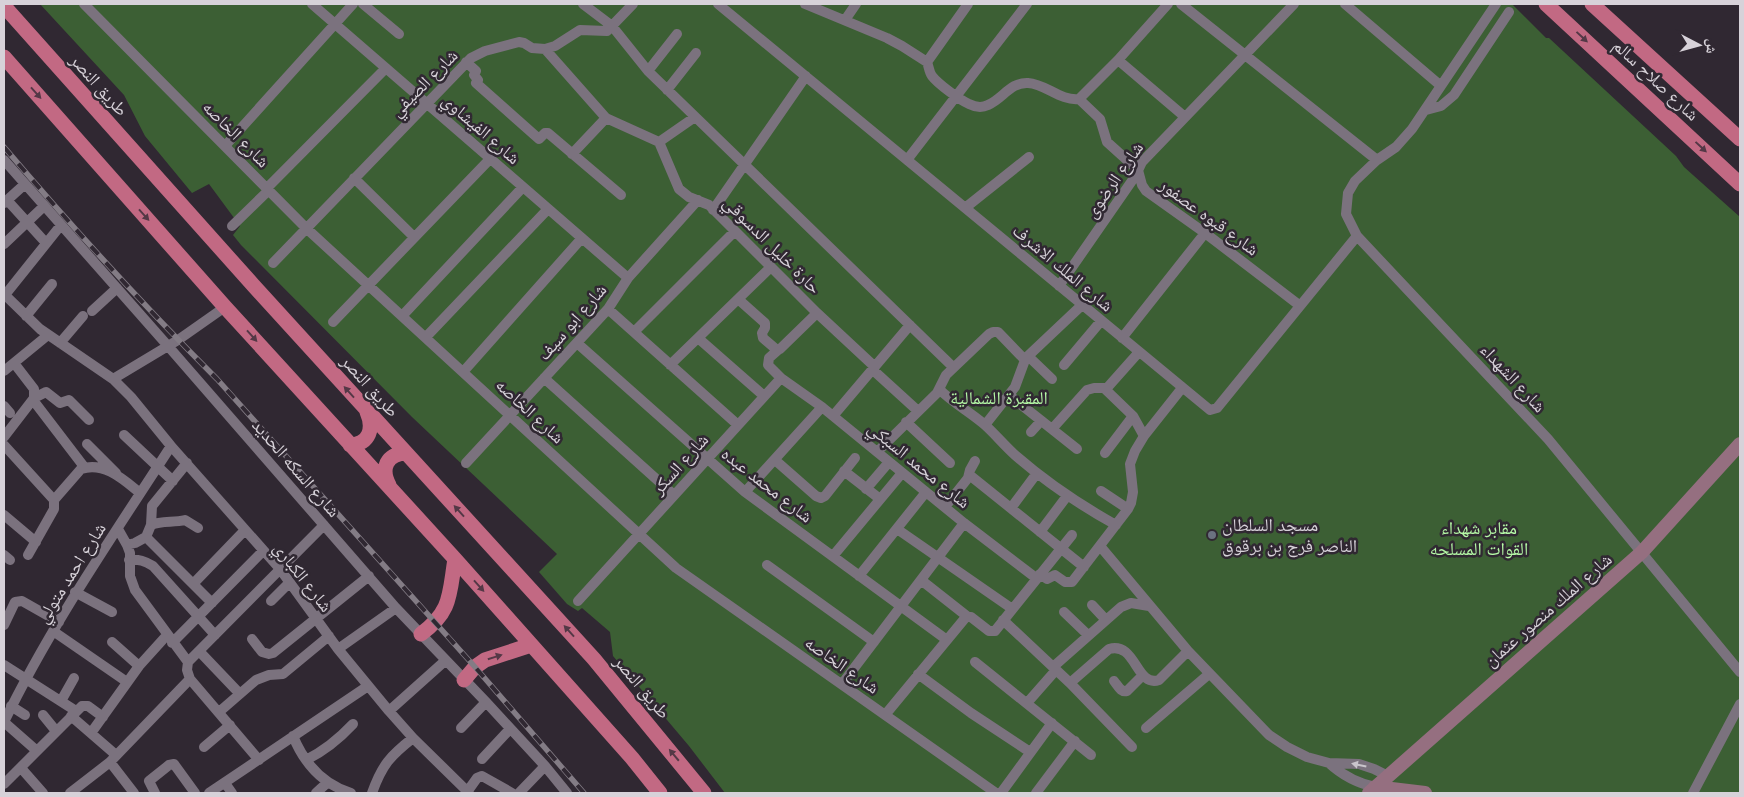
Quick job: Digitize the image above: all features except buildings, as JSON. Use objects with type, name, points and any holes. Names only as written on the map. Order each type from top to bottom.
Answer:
[{"type":"highway","name":"شارع صلاح سالم","points":[[1546,4],[1740,184]]},
{"type":"highway","name":"شارع صلاح سالم","points":[[1592,4],[1740,139]]},
{"type":"highway","name":"طريق النصر","points":[[4,5],[366,410],[594,659],[704,793]]},
{"type":"highway","points":[[4,57],[226,307],[532,645],[632,758],[660,793]]},
{"type":"highway","points":[[350,445],[363,442],[370,432],[370,419],[366,410]]},
{"type":"highway","points":[[390,488],[385,477],[386,465],[394,456],[406,453]]},
{"type":"highway","points":[[421,634],[436,623],[443,612],[448,598],[455,559]]},
{"type":"highway","points":[[464,680],[475,667],[485,660],[532,645]]},
{"type":"main road","name":"شارع الملك منصور عثمان","points":[[1372,790],[1642,552],[1740,444]]},
{"type":"main road","points":[[1372,790],[1425,793]]},
{"type":"street","name":"شارع الخاصه","points":[[84,4],[306,228],[676,568],[996,793]]},
{"type":"street","name":"شارع الفيشاوي","points":[[312,4],[628,278]]},
{"type":"street","points":[[225,146],[353,4]]},
{"type":"street","points":[[363,4],[399,34]]},
{"type":"street","points":[[583,4],[612,26],[648,71],[953,367]]},
{"type":"street","points":[[633,4],[612,26],[604,31],[580,30],[555,46],[545,49],[606,118],[659,142],[695,117]]},
{"type":"street","name":"شارع الملك الاشرف","points":[[718,4],[1210,410],[1217,408],[1357,236]]},
{"type":"street","points":[[805,4],[902,46],[927,62],[932,76],[957,96],[969,104],[978,107],[994,102],[1013,86],[1028,83],[1068,98],[1079,99],[1118,60],[1168,4]]},
{"type":"street","points":[[845,20],[856,4]]},
{"type":"street","points":[[927,62],[968,4]]},
{"type":"street","points":[[907,160],[1027,4]]},
{"type":"street","points":[[1181,4],[1377,160]]},
{"type":"street","name":"شارع الرضوى","points":[[1059,286],[1142,162],[1294,4]]},
{"type":"street","points":[[1345,4],[1441,86]]},
{"type":"street","name":"شارع الشهداء","points":[[1496,4],[1412,129],[1396,147],[1377,160],[1355,181],[1348,193],[1346,214],[1357,236],[1548,439],[1740,672]]},
{"type":"street","name":"شارع الشهداء","points":[[1426,110],[1440,106],[1454,95],[1509,12]]},
{"type":"street","points":[[648,71],[677,34]]},
{"type":"street","name":"شارع الصيفي","points":[[274,263],[466,62],[480,53],[519,42],[532,48],[545,49]]},
{"type":"street","points":[[667,90],[696,53]]},
{"type":"street","points":[[1118,60],[1185,117]]},
{"type":"street","points":[[466,62],[476,71],[474,75],[478,80],[476,83],[539,139],[545,133],[548,133],[620,196]]},
{"type":"street","points":[[232,226],[386,68]]},
{"type":"street","points":[[713,210],[806,76]]},
{"type":"street","name":"شارع قبوه عصفور","points":[[1079,99],[1100,119],[1107,142],[1138,170],[1142,185],[1146,191],[1205,232],[1299,306]]},
{"type":"street","points":[[572,154],[606,118]]},
{"type":"street","name":"حارة خليل الدسوقي","points":[[659,142],[679,189],[689,197],[709,205],[918,411]]},
{"type":"street","points":[[965,208],[1028,157]]},
{"type":"street","points":[[332,322],[490,159]]},
{"type":"street","name":"شارع السكه الحديد","points":[[4,160],[396,608],[486,702],[567,793]]},
{"type":"street","points":[[354,178],[414,236]]},
{"type":"street","points":[[25,184],[6,201],[46,243]]},
{"type":"street","points":[[403,316],[523,187]]},
{"type":"street","name":"شارع ابو سيف","points":[[466,463],[608,309],[628,278],[698,200]]},
{"type":"street","points":[[4,244],[44,206]]},
{"type":"street","points":[[426,337],[548,209]]},
{"type":"street","points":[[4,294],[61,225]]},
{"type":"street","points":[[634,332],[735,232]]},
{"type":"street","points":[[1122,338],[1205,232]]},
{"type":"street","points":[[463,372],[582,238]]},
{"type":"street","points":[[670,365],[771,267]]},
{"type":"street","points":[[26,316],[52,284]]},
{"type":"street","points":[[60,344],[88,314],[117,288]]},
{"type":"street","name":"شارع الكباري","points":[[4,294],[48,335],[113,379],[131,397],[170,446],[280,570],[338,649],[412,738],[468,792]]},
{"type":"street","points":[[738,299],[765,323],[762,333],[763,338],[778,350]]},
{"type":"street","points":[[985,425],[1009,395],[1026,358],[1082,305]]},
{"type":"street","points":[[113,379],[168,346],[226,307]]},
{"type":"street","points":[[608,309],[738,425]]},
{"type":"street","points":[[781,378],[768,365],[769,358],[817,313]]},
{"type":"street","points":[[1064,365],[1101,321]]},
{"type":"street","points":[[834,416],[910,325]]},
{"type":"street","points":[[877,452],[939,390],[946,375],[953,367],[993,332],[998,332],[1002,335],[1052,380]]},
{"type":"street","points":[[4,371],[48,335]]},
{"type":"street","points":[[698,338],[764,396]]},
{"type":"street","name":"شارع محمد عبده","points":[[577,343],[746,492],[947,640]]},
{"type":"street","points":[[1105,389],[1139,352]]},
{"type":"street","points":[[14,364],[34,389],[34,398],[85,468]]},
{"type":"street","points":[[544,378],[674,495]]},
{"type":"street","name":"شارع السكر","points":[[578,601],[781,378]]},
{"type":"street","name":"شارع محمد السبكي","points":[[781,378],[834,416],[964,523],[1038,576]]},
{"type":"street","points":[[1052,429],[1087,390],[1094,388],[1105,389],[1126,408],[1133,416],[1144,436]]},
{"type":"street","points":[[1038,576],[1047,580],[1056,576],[1070,583],[1084,567],[1128,509],[1133,492],[1130,471],[1132,458],[1144,436],[1182,388]]},
{"type":"street","points":[[939,390],[985,425],[1036,473],[1067,496],[1116,525]]},
{"type":"street","points":[[4,437],[34,398],[46,392],[60,403],[69,400],[89,420]]},
{"type":"street","points":[[1009,395],[1077,449]]},
{"type":"street","points":[[746,492],[822,407]]},
{"type":"street","points":[[1105,452],[1133,416]]},
{"type":"street","points":[[1031,432],[1041,421]]},
{"type":"street","points":[[906,422],[950,463]]},
{"type":"street","points":[[124,435],[173,481]]},
{"type":"street","points":[[87,444],[140,493]]},
{"type":"street","points":[[4,445],[54,500]]},
{"type":"street","name":"شارع احمد متولي","points":[[4,722],[11,706],[75,592],[118,529],[170,446]]},
{"type":"street","points":[[775,460],[818,497],[825,496],[855,458]]},
{"type":"street","points":[[866,489],[889,462]]},
{"type":"street","points":[[945,507],[968,478],[975,462]]},
{"type":"street","points":[[127,545],[146,537],[151,525],[152,506],[187,463]]},
{"type":"street","points":[[28,556],[54,509],[54,500],[81,469],[107,470],[117,473]]},
{"type":"street","points":[[844,471],[880,499]]},
{"type":"street","points":[[833,556],[902,473]]},
{"type":"street","points":[[1011,508],[1036,473]]},
{"type":"street","points":[[968,478],[974,478],[1084,567]]},
{"type":"street","points":[[1100,490],[1128,509]]},
{"type":"street","points":[[860,576],[926,492]]},
{"type":"street","points":[[1040,532],[1067,496]]},
{"type":"street","points":[[4,515],[36,542]]},
{"type":"street","points":[[151,525],[164,521],[179,522],[185,520],[198,528]]},
{"type":"street","points":[[842,684],[964,523]]},
{"type":"street","points":[[259,760],[190,679],[187,670],[188,662],[324,525]]},
{"type":"street","points":[[118,529],[130,553],[130,576],[135,590],[188,662]]},
{"type":"street","points":[[897,529],[1011,608]]},
{"type":"street","points":[[193,584],[245,530]]},
{"type":"street","points":[[921,580],[968,617],[989,631],[995,631],[1011,608],[1072,535]]},
{"type":"street","points":[[146,537],[212,603]]},
{"type":"street","points":[[1100,546],[1188,651],[1268,735],[1307,757],[1329,763],[1359,764],[1388,776]]},
{"type":"street","points":[[91,734],[140,666],[198,616],[264,551]]},
{"type":"street","points":[[129,560],[138,559],[146,561],[153,566],[215,635]]},
{"type":"street","points":[[767,565],[874,642]]},
{"type":"street","points":[[252,639],[262,652],[270,654],[369,576]]},
{"type":"street","points":[[271,600],[290,583]]},
{"type":"street","points":[[75,592],[112,612]]},
{"type":"street","points":[[4,625],[18,600],[59,622]]},
{"type":"street","points":[[1026,703],[1054,668],[1126,604],[1149,606]]},
{"type":"street","points":[[1092,605],[1106,620]]},
{"type":"street","points":[[338,649],[396,608]]},
{"type":"street","points":[[1064,612],[1088,636]]},
{"type":"street","points":[[885,715],[964,619],[968,617]]},
{"type":"street","points":[[1003,620],[1070,683],[1132,747]]},
{"type":"street","points":[[53,631],[127,682]]},
{"type":"street","points":[[219,712],[256,680],[262,676],[283,674],[329,636]]},
{"type":"street","points":[[112,642],[140,666]]},
{"type":"street","points":[[1070,683],[1109,650],[1114,648],[1124,651],[1150,681],[1159,680],[1188,651]]},
{"type":"street","points":[[199,652],[240,694]]},
{"type":"street","points":[[389,711],[446,660]]},
{"type":"street","points":[[975,662],[1091,755]]},
{"type":"street","points":[[4,665],[61,701],[113,758],[134,793]]},
{"type":"street","points":[[918,674],[971,713],[1030,752]]},
{"type":"street","points":[[1146,728],[1209,674]]},
{"type":"street","points":[[1114,681],[1124,692],[1143,675]]},
{"type":"street","points":[[61,701],[74,678]]},
{"type":"street","points":[[70,793],[113,758],[190,679]]},
{"type":"street","points":[[209,793],[368,686]]},
{"type":"street","points":[[461,728],[486,702]]},
{"type":"street","points":[[1693,793],[1740,704]]},
{"type":"street","points":[[4,784],[56,731],[85,705],[103,717]]},
{"type":"street","points":[[11,706],[25,715]]},
{"type":"street","points":[[43,715],[56,731]]},
{"type":"street","points":[[4,722],[37,750]]},
{"type":"street","points":[[1001,793],[1052,723]]},
{"type":"street","points":[[306,760],[323,751],[339,739],[353,724]]},
{"type":"street","points":[[204,747],[230,725]]},
{"type":"street","points":[[482,759],[510,729]]},
{"type":"street","points":[[294,736],[306,760],[315,772],[328,782],[351,793]]},
{"type":"street","points":[[372,793],[379,774],[393,753],[412,738]]},
{"type":"street","points":[[1036,793],[1075,741]]},
{"type":"street","points":[[1329,763],[1350,779],[1372,790]]},
{"type":"street","points":[[155,793],[149,781],[169,765],[176,765],[195,793]]},
{"type":"street","points":[[519,793],[544,766]]},
{"type":"street","points":[[21,768],[44,793]]},
{"type":"street","points":[[468,792],[476,778],[482,776],[512,793]]},
{"type":"street","points":[[316,793],[328,782]]},
{"type":"street","points":[[225,783],[232,793]]},
{"type":"green space","name":"المقبرة الشمالية","points":[[40,4],[1512,4],[1546,38],[1549,38],[1676,156],[1684,167],[1740,217],[1740,793],[725,793],[689,746],[613,656],[610,632],[582,608],[578,611],[567,604],[539,572],[557,554],[412,417],[241,245],[233,235],[240,226],[209,184],[192,193],[145,136],[124,95]]},
{"type":"railway","points":[[4,147],[108,265],[217,379],[475,667],[584,793]]},
{"type":"place","name":"مسجد السلطان الناصر فرج بن برقوق","points":[[1212,535]]},
{"type":"park label","name":"مقابر شهداء القوات المسلحه","points":[[1479,538]]}]
